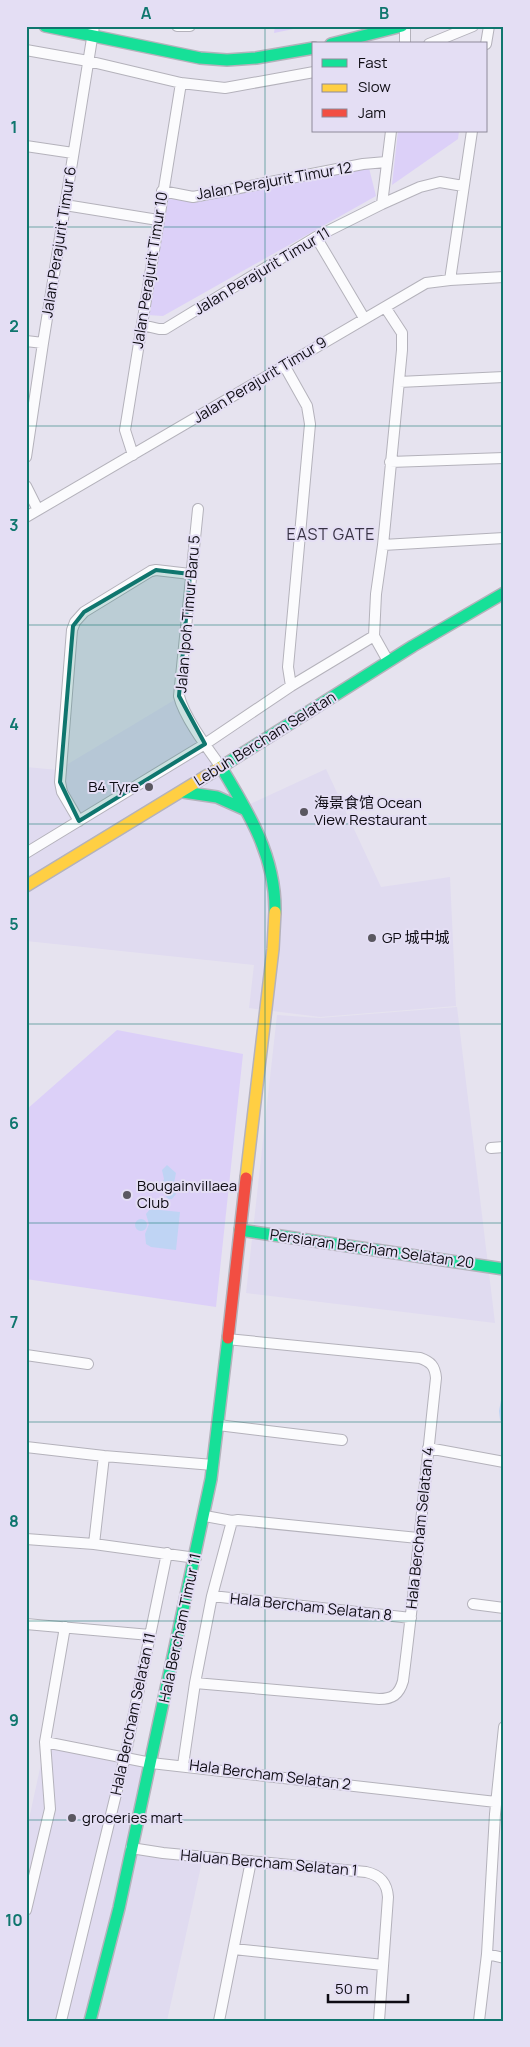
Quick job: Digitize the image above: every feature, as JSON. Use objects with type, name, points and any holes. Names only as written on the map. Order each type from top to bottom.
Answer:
[{"type":"street","points":[[45,26],[93,31],[200,58],[227,60],[256,58],[312,48]]},
{"type":"street","points":[[177,26],[190,26]]},
{"type":"street","points":[[338,42],[382,29],[404,26],[405,42]]},
{"type":"street","points":[[434,42],[473,26]]},
{"type":"street","points":[[486,42],[488,26]]},
{"type":"street","name":"Jalan Perajurit Timur 6","points":[[26,457],[28,430],[93,31]]},
{"type":"street","points":[[26,50],[88,61],[181,83],[225,88],[312,72]]},
{"type":"street","name":"Jalan Perajurit Timur 10","points":[[133,455],[125,430],[162,191],[181,83]]},
{"type":"street","points":[[382,204],[391,132]]},
{"type":"street","points":[[450,280],[472,132]]},
{"type":"street","points":[[26,146],[73,153]]},
{"type":"street","name":"Jalan Perajurit Timur 12","points":[[162,191],[193,197],[363,164],[386,162]]},
{"type":"street","name":"Jalan Perajurit Timur 11","points":[[142,325],[159,330],[165,328],[316,237],[382,204],[440,182],[463,186]]},
{"type":"street","points":[[65,205],[158,220]]},
{"type":"street","points":[[316,237],[364,318]]},
{"type":"street","name":"Jalan Perajurit Timur 9","points":[[26,517],[426,283],[504,277]]},
{"type":"street","points":[[386,307],[402,333],[402,350],[383,545],[376,594],[374,636],[388,661]]},
{"type":"street","points":[[26,341],[43,343]]},
{"type":"street","points":[[284,365],[307,406],[310,424],[288,667],[291,686]]},
{"type":"street","points":[[399,382],[504,376]]},
{"type":"street","points":[[390,462],[504,458]]},
{"type":"street","points":[[26,486],[38,510]]},
{"type":"street","name":"Jalan Ipoh Timur Baru 5","points":[[198,509],[179,696],[182,705],[205,744],[221,767]]},
{"type":"street","points":[[383,545],[504,538]]},
{"type":"street","points":[[79,821],[62,792],[60,782],[65,706],[75,622],[84,612],[153,571],[190,574]]},
{"type":"street","name":"Lebuh Bercham Selatan","points":[[26,886],[182,792],[388,661],[504,593]]},
{"type":"street","points":[[26,853],[205,744],[291,686],[374,636]]},
{"type":"street","name":"Hala Bercham Timur 11","points":[[90,2021],[114,1933],[131,1848],[205,1516],[218,1425],[276,919],[271,865],[248,811],[221,767]]},
{"type":"street","points":[[182,792],[218,797],[248,811]]},
{"type":"street","points":[[491,1148],[504,1146]]},
{"type":"street","name":"Persiaran Bercham Selatan 20","points":[[240,1230],[504,1269]]},
{"type":"street","name":"Hala Bercham Selatan 4","points":[[194,1682],[388,1699],[396,1695],[401,1689],[411,1618],[436,1378],[435,1368],[429,1361],[420,1358],[227,1339]]},
{"type":"street","points":[[26,1355],[88,1364]]},
{"type":"street","points":[[218,1425],[342,1440]]},
{"type":"street","points":[[26,1447],[213,1465]]},
{"type":"street","points":[[428,1448],[504,1462]]},
{"type":"street","points":[[94,1544],[104,1456]]},
{"type":"street","points":[[205,1516],[235,1521],[418,1538]]},
{"type":"street","points":[[183,1765],[194,1682],[212,1596],[235,1521]]},
{"type":"street","points":[[26,1538],[94,1544],[196,1558]]},
{"type":"street","name":"Hala Bercham Selatan 11","points":[[61,2021],[125,1757],[167,1553]]},
{"type":"street","name":"Hala Bercham Selatan 8","points":[[212,1596],[411,1618]]},
{"type":"street","points":[[473,1604],[504,1608]]},
{"type":"street","points":[[26,1624],[150,1635]]},
{"type":"street","points":[[26,1910],[50,1809],[45,1742],[65,1627]]},
{"type":"street","points":[[479,2021],[487,1954],[496,1802],[504,1727]]},
{"type":"street","name":"Hala Bercham Selatan 2","points":[[45,1742],[151,1763],[183,1765],[496,1802]]},
{"type":"street","name":"Haluan Bercham Selatan 1","points":[[131,1848],[163,1853],[366,1872],[380,1877],[385,1883],[388,1897],[379,2021]]},
{"type":"street","points":[[219,2021],[251,1861]]},
{"type":"street","points":[[234,1949],[383,1966]]},
{"type":"street","points":[[487,1954],[504,1958]]},
{"type":"highlighted area","points":[[156,570],[190,574],[179,696],[205,744],[79,821],[60,782],[73,626],[84,612]]},
{"type":"shaded area","points":[[275,26],[308,26],[274,33]]},
{"type":"shaded area","points":[[398,132],[459,132],[458,139],[392,185]]},
{"type":"shaded area","points":[[351,167],[369,168],[376,196],[163,316],[147,315],[164,199],[208,200]]},
{"type":"shaded area","points":[[176,699],[248,805],[326,769],[381,887],[450,877],[456,1006],[320,1017],[249,1008],[254,965],[26,941],[26,767],[58,770]]},
{"type":"shaded area","points":[[457,1007],[495,1323],[246,1293],[277,1015],[320,1018]]},
{"type":"shaded area","name":"Bougainvillaea Club","points":[[117,1030],[243,1054],[216,1307],[26,1279],[26,1110]]},
{"type":"shaded area","points":[[45,1745],[149,1763],[132,1848],[203,1857],[167,2021],[26,2021],[26,1833]]},
{"type":"water","points":[[167,1165],[176,1173],[173,1188],[176,1194],[172,1199],[168,1199],[160,1188],[164,1179],[162,1170]]},
{"type":"water","points":[[150,1209],[180,1212],[176,1250],[151,1247],[146,1244],[145,1234],[149,1224],[146,1214]]},
{"type":"water","points":[[141,1219],[147,1225],[141,1231],[135,1225]]},
{"type":"water","points":[[504,1384],[504,1424],[500,1420],[499,1411]]},
{"type":"traffic: fast","points":[[45,26],[200,58],[227,60],[256,58],[312,48]]},
{"type":"traffic: fast","points":[[339,42],[402,26]]},
{"type":"traffic: fast","points":[[221,767],[413,646],[504,593]]},
{"type":"traffic: fast","points":[[221,767],[251,819],[266,854],[274,892],[275,912]]},
{"type":"traffic: fast","points":[[183,792],[217,797],[246,810]]},
{"type":"traffic: fast","points":[[240,1230],[504,1269]]},
{"type":"traffic: fast","points":[[90,2021],[119,1908],[211,1479],[228,1338]]},
{"type":"traffic: slow","points":[[26,886],[221,767]]},
{"type":"traffic: slow","points":[[246,1178],[273,949],[275,912]]},
{"type":"traffic: jam","points":[[228,1338],[246,1178]]},
{"type":"place","name":"B4 Tyre","points":[[149,787]]},
{"type":"place","name":"海景食馆 Ocean View Restaurant","points":[[304,812]]},
{"type":"place","name":"GP 城中城","points":[[372,938]]},
{"type":"place","name":"Bougainvillaea Club","points":[[127,1195]]},
{"type":"place","name":"groceries mart","points":[[72,1818]]},
{"type":"district","name":"EAST GATE","points":[[331,534]]}]
